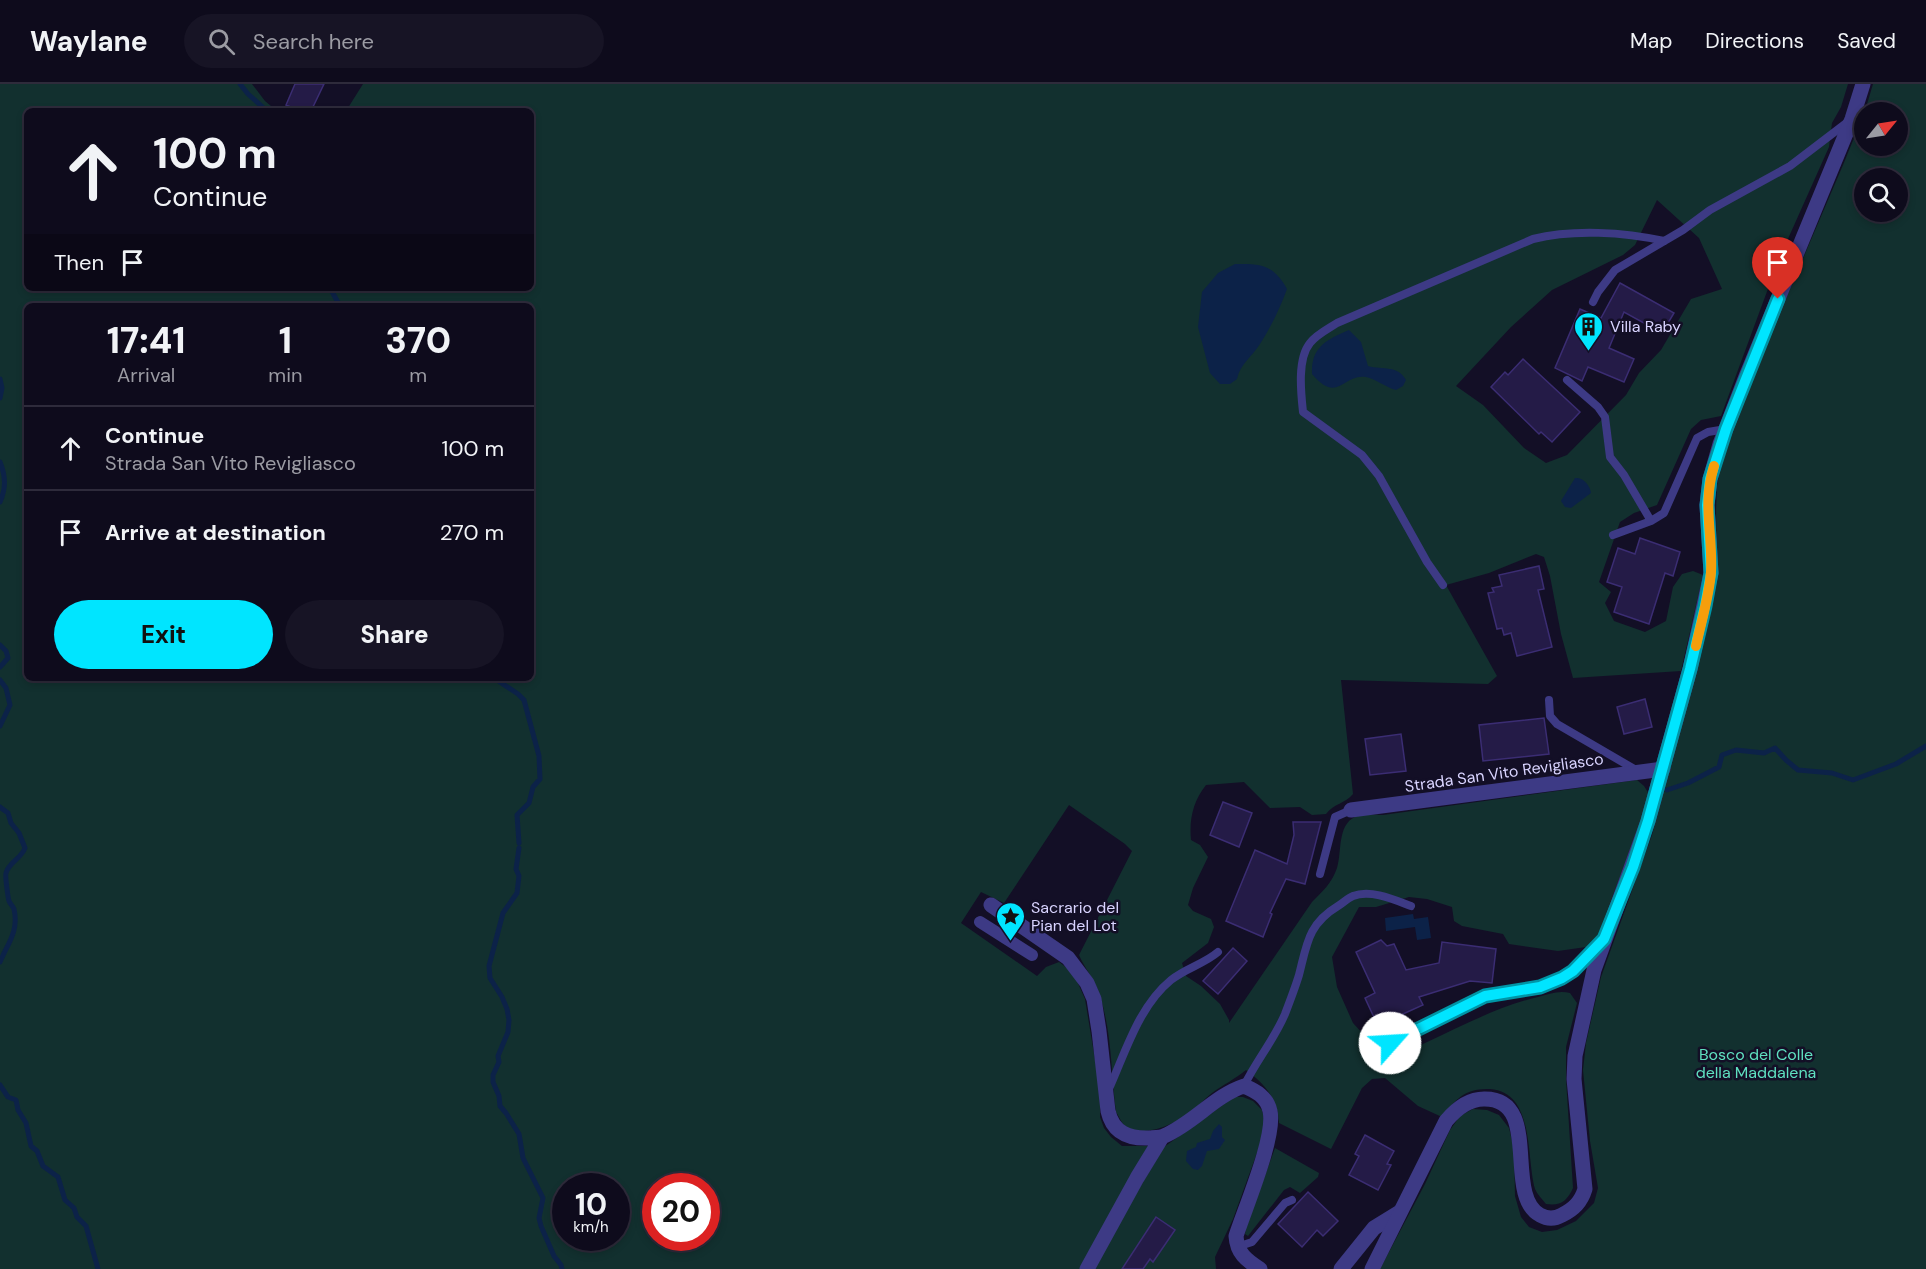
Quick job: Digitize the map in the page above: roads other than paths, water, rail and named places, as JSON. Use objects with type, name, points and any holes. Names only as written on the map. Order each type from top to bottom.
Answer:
[{"type":"street","points":[[1372,1269],[1446,1121],[1464,1104],[1484,1099],[1496,1100],[1512,1113],[1517,1124],[1526,1196],[1536,1213],[1543,1217],[1559,1217],[1570,1211],[1582,1198],[1585,1189],[1574,1079],[1575,1056],[1594,970],[1648,821],[1705,606],[1711,573],[1707,505],[1709,488],[1726,429],[1852,119],[1863,84]]},
{"type":"street","name":"Strada San Vito Revigliasco","points":[[1351,810],[1663,769]]},
{"type":"street","points":[[991,905],[1068,958],[1087,983],[1094,999],[1110,1121],[1117,1130],[1129,1137],[1162,1137]]},
{"type":"street","points":[[980,922],[1032,955]]},
{"type":"street","points":[[1087,1269],[1162,1137],[1191,1120],[1230,1091],[1244,1086],[1263,1097],[1270,1108],[1272,1121],[1268,1142],[1236,1236],[1237,1247],[1260,1269]]},
{"type":"street","points":[[1341,1269],[1374,1228],[1400,1212]]},
{"type":"lane","points":[[1593,302],[1615,270],[1683,230],[1710,210],[1790,166],[1852,119]]},
{"type":"lane","points":[[1443,585],[1427,562],[1379,476],[1362,455],[1303,412],[1300,383],[1309,344],[1320,334],[1347,319],[1533,239],[1558,233],[1641,236],[1664,241]]},
{"type":"lane","points":[[1567,380],[1598,407],[1605,417],[1610,457],[1624,475],[1651,521]]},
{"type":"lane","points":[[1613,535],[1651,521],[1664,513],[1697,438],[1708,432],[1726,429]]},
{"type":"lane","points":[[1548,700],[1550,716],[1557,724],[1640,772]]},
{"type":"lane","points":[[1320,874],[1335,817],[1351,810]]},
{"type":"lane","points":[[1244,1086],[1250,1072],[1276,1033],[1293,993],[1310,935],[1318,920],[1354,896],[1366,894],[1388,897],[1411,906]]},
{"type":"lane","points":[[1390,1043],[1485,996],[1540,987],[1562,978],[1573,971],[1604,939]]},
{"type":"lane","points":[[1106,1095],[1138,1022],[1154,997],[1182,971],[1207,961],[1218,952]]},
{"type":"lane","points":[[1237,1247],[1252,1242],[1285,1203],[1292,1200]]},
{"type":"water","points":[[1235,264],[1266,267],[1277,275],[1287,289],[1268,331],[1241,369],[1237,379],[1230,384],[1220,384],[1210,373],[1198,327],[1202,292],[1218,273]]},
{"type":"water","points":[[1349,330],[1361,342],[1368,366],[1399,372],[1406,380],[1403,386],[1396,390],[1370,378],[1358,377],[1334,388],[1321,383],[1312,374],[1314,357],[1321,346],[1333,337]]},
{"type":"water","points":[[1575,478],[1586,482],[1591,493],[1571,508],[1565,507],[1561,501]]},
{"type":"water","points":[[1413,914],[1414,919],[1428,917],[1431,938],[1417,940],[1415,927],[1386,931],[1385,918]]},
{"type":"water","points":[[1219,1124],[1225,1140],[1219,1149],[1207,1151],[1202,1166],[1198,1170],[1193,1169],[1186,1161],[1187,1151],[1196,1147],[1197,1143],[1210,1139]]},
{"type":"waterway","points":[[240,84],[264,108]]},
{"type":"waterway","points":[[332,291],[338,303]]},
{"type":"waterway","points":[[0,379],[2,388],[0,398]]},
{"type":"waterway","points":[[0,462],[4,482],[0,502]]},
{"type":"waterway","points":[[0,645],[6,651],[8,658],[0,667]]},
{"type":"waterway","points":[[0,680],[6,688],[10,705],[0,726]]},
{"type":"waterway","points":[[498,681],[524,700],[539,756],[540,779],[533,787],[529,803],[517,815],[519,843]]},
{"type":"waterway","points":[[1667,790],[1688,783],[1719,767],[1722,755],[1736,750],[1764,753],[1775,748],[1798,770],[1832,773],[1853,780],[1896,764],[1926,746]]},
{"type":"waterway","points":[[0,807],[8,813],[25,848],[6,873],[9,902],[14,909],[15,924],[12,937],[0,962]]},
{"type":"waterway","points":[[519,848],[516,869],[519,876],[517,893],[503,913],[489,966],[490,978],[502,997],[509,1020],[508,1032],[498,1056],[499,1062],[493,1075],[493,1082],[499,1096],[500,1106],[519,1134],[523,1158],[543,1198],[539,1218],[541,1226],[562,1269]]},
{"type":"waterway","points":[[0,1085],[8,1097],[16,1100],[18,1110],[26,1123],[31,1146],[37,1151],[43,1166],[58,1177],[65,1200],[74,1208],[77,1217],[86,1226],[98,1269]]},
{"type":"place","name":"Villa Raby","points":[[1589,352]]},
{"type":"place","name":"Sacrario del Pian del Lot","points":[[1010,942]]},
{"type":"park label","name":"Bosco del Colle della Maddalena","points":[[1756,1063]]}]
